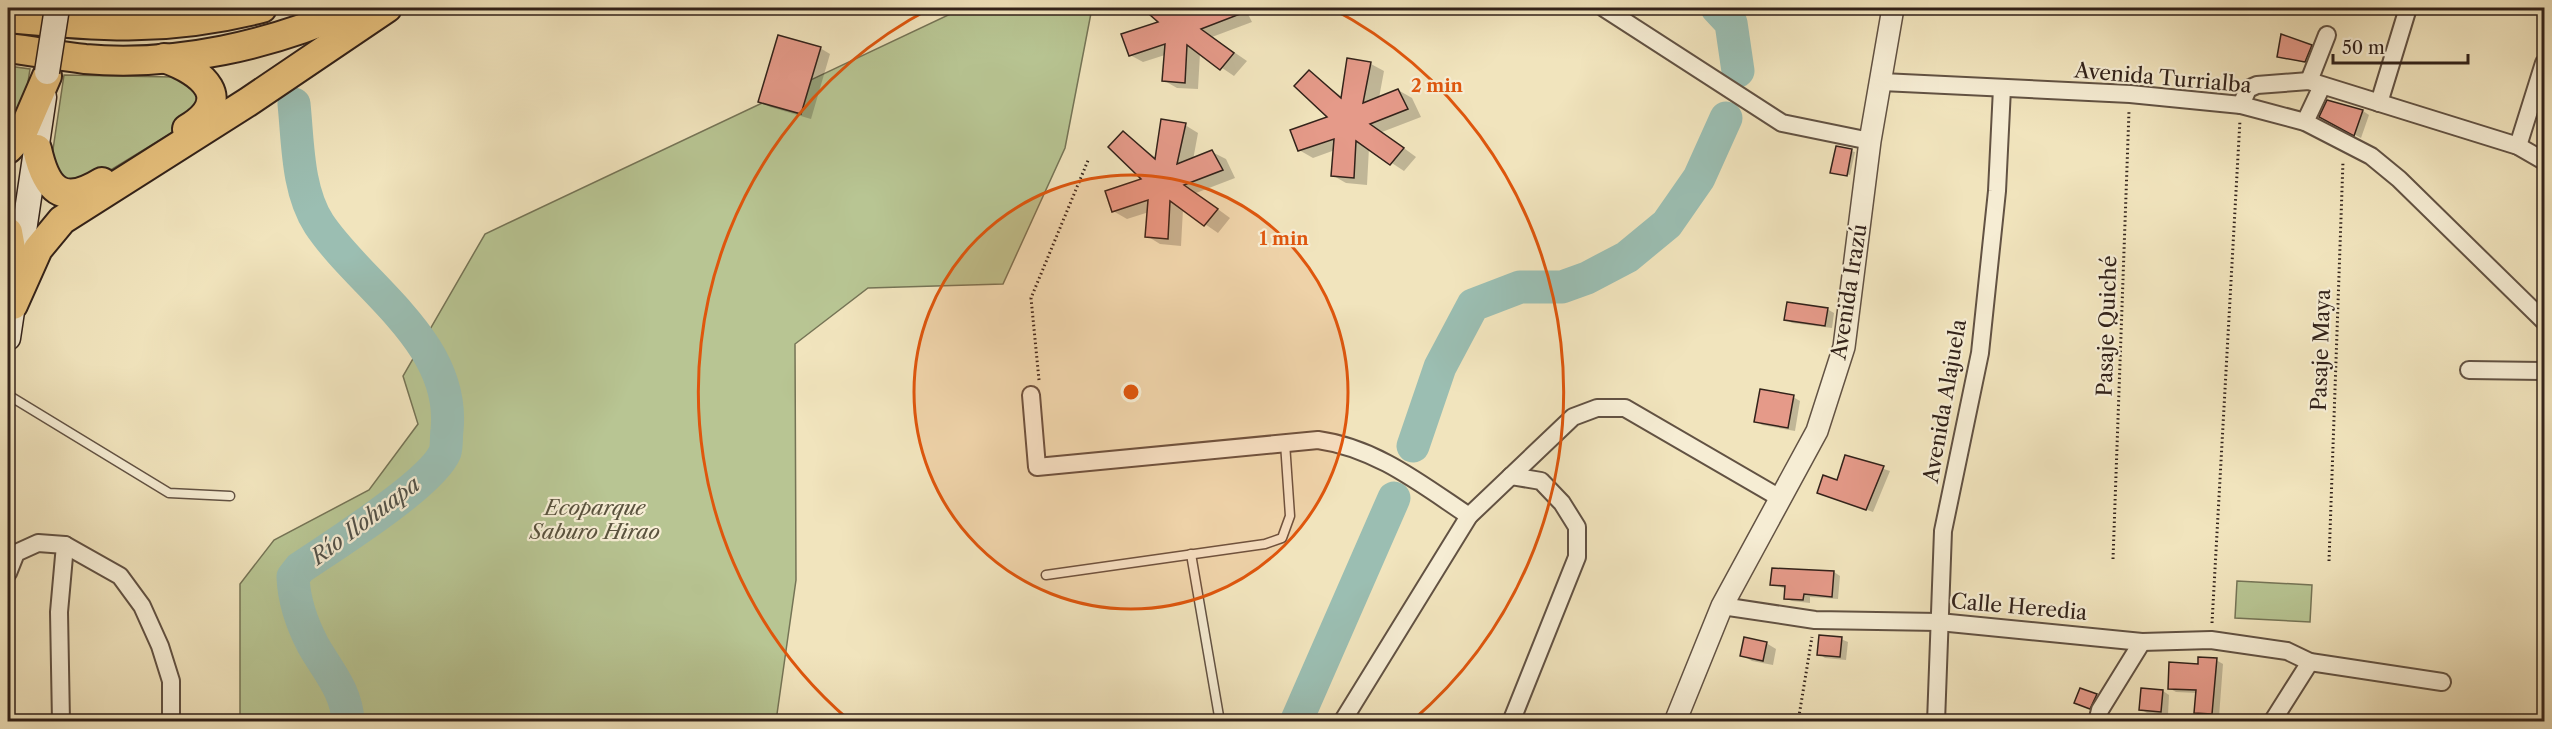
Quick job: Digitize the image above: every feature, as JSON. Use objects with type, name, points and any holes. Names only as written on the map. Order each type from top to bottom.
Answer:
[{"type":"highway","points":[[8,18],[99,27],[162,26],[209,20],[262,8]]},
{"type":"highway","points":[[8,48],[86,59],[164,58],[205,53],[285,35],[354,8]]},
{"type":"highway","points":[[13,305],[38,249],[63,220],[248,102],[387,8]]},
{"type":"highway","points":[[37,149],[50,186],[57,191],[75,194],[92,188],[201,120],[211,105],[210,89],[196,72],[164,58]]},
{"type":"highway","points":[[8,149],[22,134],[47,74]]},
{"type":"highway","points":[[8,232],[12,254],[13,305]]},
{"type":"main road","points":[[8,338],[57,8]]},
{"type":"street","points":[[1604,8],[1782,123],[1870,141]]},
{"type":"street","name":"Avenida Irazú","points":[[1675,722],[1722,606],[1817,431],[1844,347],[1870,141],[1893,8]]},
{"type":"street","points":[[2379,104],[2408,8]]},
{"type":"street","points":[[2305,122],[2327,35]]},
{"type":"street","points":[[2518,146],[2544,63]]},
{"type":"street","name":"Avenida Turrialba","points":[[1882,82],[2130,94],[2241,105],[2305,122],[2371,156],[2399,179],[2544,321]]},
{"type":"street","points":[[2241,105],[2248,89],[2257,85],[2316,83],[2518,146],[2544,161]]},
{"type":"street","name":"Avenida Alajuela","points":[[1936,722],[1943,531],[1980,353],[1997,191],[2002,88]]},
{"type":"street","points":[[2469,370],[2544,371]]},
{"type":"street","points":[[1031,395],[1037,468],[1318,440],[1343,444],[1371,455],[1469,516]]},
{"type":"street","points":[[1342,722],[1469,516],[1573,417],[1597,408],[1625,408],[1780,498]]},
{"type":"street","points":[[1511,476],[1541,481],[1562,503],[1576,527],[1577,557],[1511,722]]},
{"type":"street","points":[[8,573],[16,553],[38,543],[64,545],[120,576],[142,606],[160,646],[171,681],[171,722]]},
{"type":"street","points":[[61,722],[59,612],[64,545]]},
{"type":"street","name":"Calle Heredia","points":[[1722,606],[1815,621],[1939,622],[2142,642],[2211,640],[2287,651],[2310,662],[2442,682]]},
{"type":"street","points":[[2097,722],[2100,710],[2142,642]]},
{"type":"street","points":[[2272,722],[2310,662]]},
{"type":"lane","points":[[8,395],[169,493],[230,496]]},
{"type":"lane","points":[[1046,575],[1265,544],[1282,538],[1290,516],[1285,442]]},
{"type":"lane","points":[[1191,555],[1220,722]]},
{"type":"path","name":"Pasaje Quiché","points":[[2113,559],[2130,94]]},
{"type":"path","points":[[2211,640],[2241,105]]},
{"type":"path","name":"Pasaje Maya","points":[[2329,561],[2343,140]]},
{"type":"path","points":[[1031,395],[1039,382],[1031,298],[1089,158]]},
{"type":"path","points":[[1798,722],[1815,621]]},
{"type":"green space","name":"Ecoparque Saburo Hirao","points":[[963,8],[1092,8],[1065,148],[1003,284],[868,288],[795,344],[796,580],[776,721],[240,722],[240,584],[274,540],[369,490],[418,424],[403,376],[485,234]]},
{"type":"green space","points":[[8,66],[30,69],[25,101],[8,132]]},
{"type":"green space","points":[[64,75],[173,77],[178,78],[200,95],[183,126],[91,182],[64,179],[51,163]]},
{"type":"green space","points":[[2237,581],[2312,585],[2310,622],[2235,618]]},
{"type":"building","points":[[1142,8],[1253,9],[1201,29],[1234,53],[1220,70],[1187,45],[1185,83],[1162,81],[1165,44],[1129,56],[1121,34],[1158,22]]},
{"type":"building","points":[[2281,34],[2312,45],[2305,62],[2277,57]]},
{"type":"building","points":[[778,35],[821,47],[801,114],[758,102]]},
{"type":"building","points":[[1347,58],[1371,62],[1363,103],[1398,89],[1408,109],[1370,124],[1404,148],[1390,165],[1356,141],[1354,178],[1331,176],[1334,139],[1298,151],[1290,130],[1327,117],[1294,86],[1309,70],[1341,98]]},
{"type":"building","points":[[2327,100],[2363,110],[2354,136],[2319,117]]},
{"type":"building","points":[[1161,119],[1186,123],[1177,164],[1212,150],[1223,170],[1184,185],[1218,209],[1204,226],[1170,201],[1168,239],[1145,237],[1148,200],[1112,212],[1105,191],[1141,179],[1108,147],[1123,131],[1155,159]]},
{"type":"building","points":[[1836,146],[1852,149],[1847,176],[1830,173]]},
{"type":"building","points":[[1787,302],[1828,308],[1825,326],[1784,320]]},
{"type":"building","points":[[1760,389],[1794,395],[1788,428],[1754,422]]},
{"type":"building","points":[[1845,455],[1884,466],[1866,510],[1817,493],[1823,475],[1837,480]]},
{"type":"building","points":[[1772,568],[1834,571],[1832,597],[1804,594],[1803,600],[1784,599],[1785,586],[1770,585]]},
{"type":"building","points":[[1819,635],[1842,637],[1840,657],[1817,655]]},
{"type":"building","points":[[1744,637],[1767,642],[1763,661],[1740,656]]},
{"type":"building","points":[[2198,657],[2217,658],[2212,714],[2194,713],[2196,690],[2168,689],[2169,662],[2198,664]]},
{"type":"building","points":[[2080,688],[2097,694],[2090,709],[2074,703]]},
{"type":"building","points":[[2141,688],[2163,690],[2161,712],[2139,710]]},
{"type":"waterway","points":[[1717,8],[1731,23],[1738,71]]},
{"type":"waterway","name":"Río Ilohuapa","points":[[294,104],[302,181],[312,211],[337,247],[422,343],[437,370],[446,398],[446,447],[436,465],[402,497],[300,568],[293,577],[302,621],[340,691],[348,722]]},
{"type":"waterway","points":[[1413,446],[1440,367],[1473,305],[1520,287],[1562,287],[1587,278],[1627,257],[1667,224],[1699,178],[1726,118]]},
{"type":"waterway","points":[[1296,722],[1394,498]]}]
